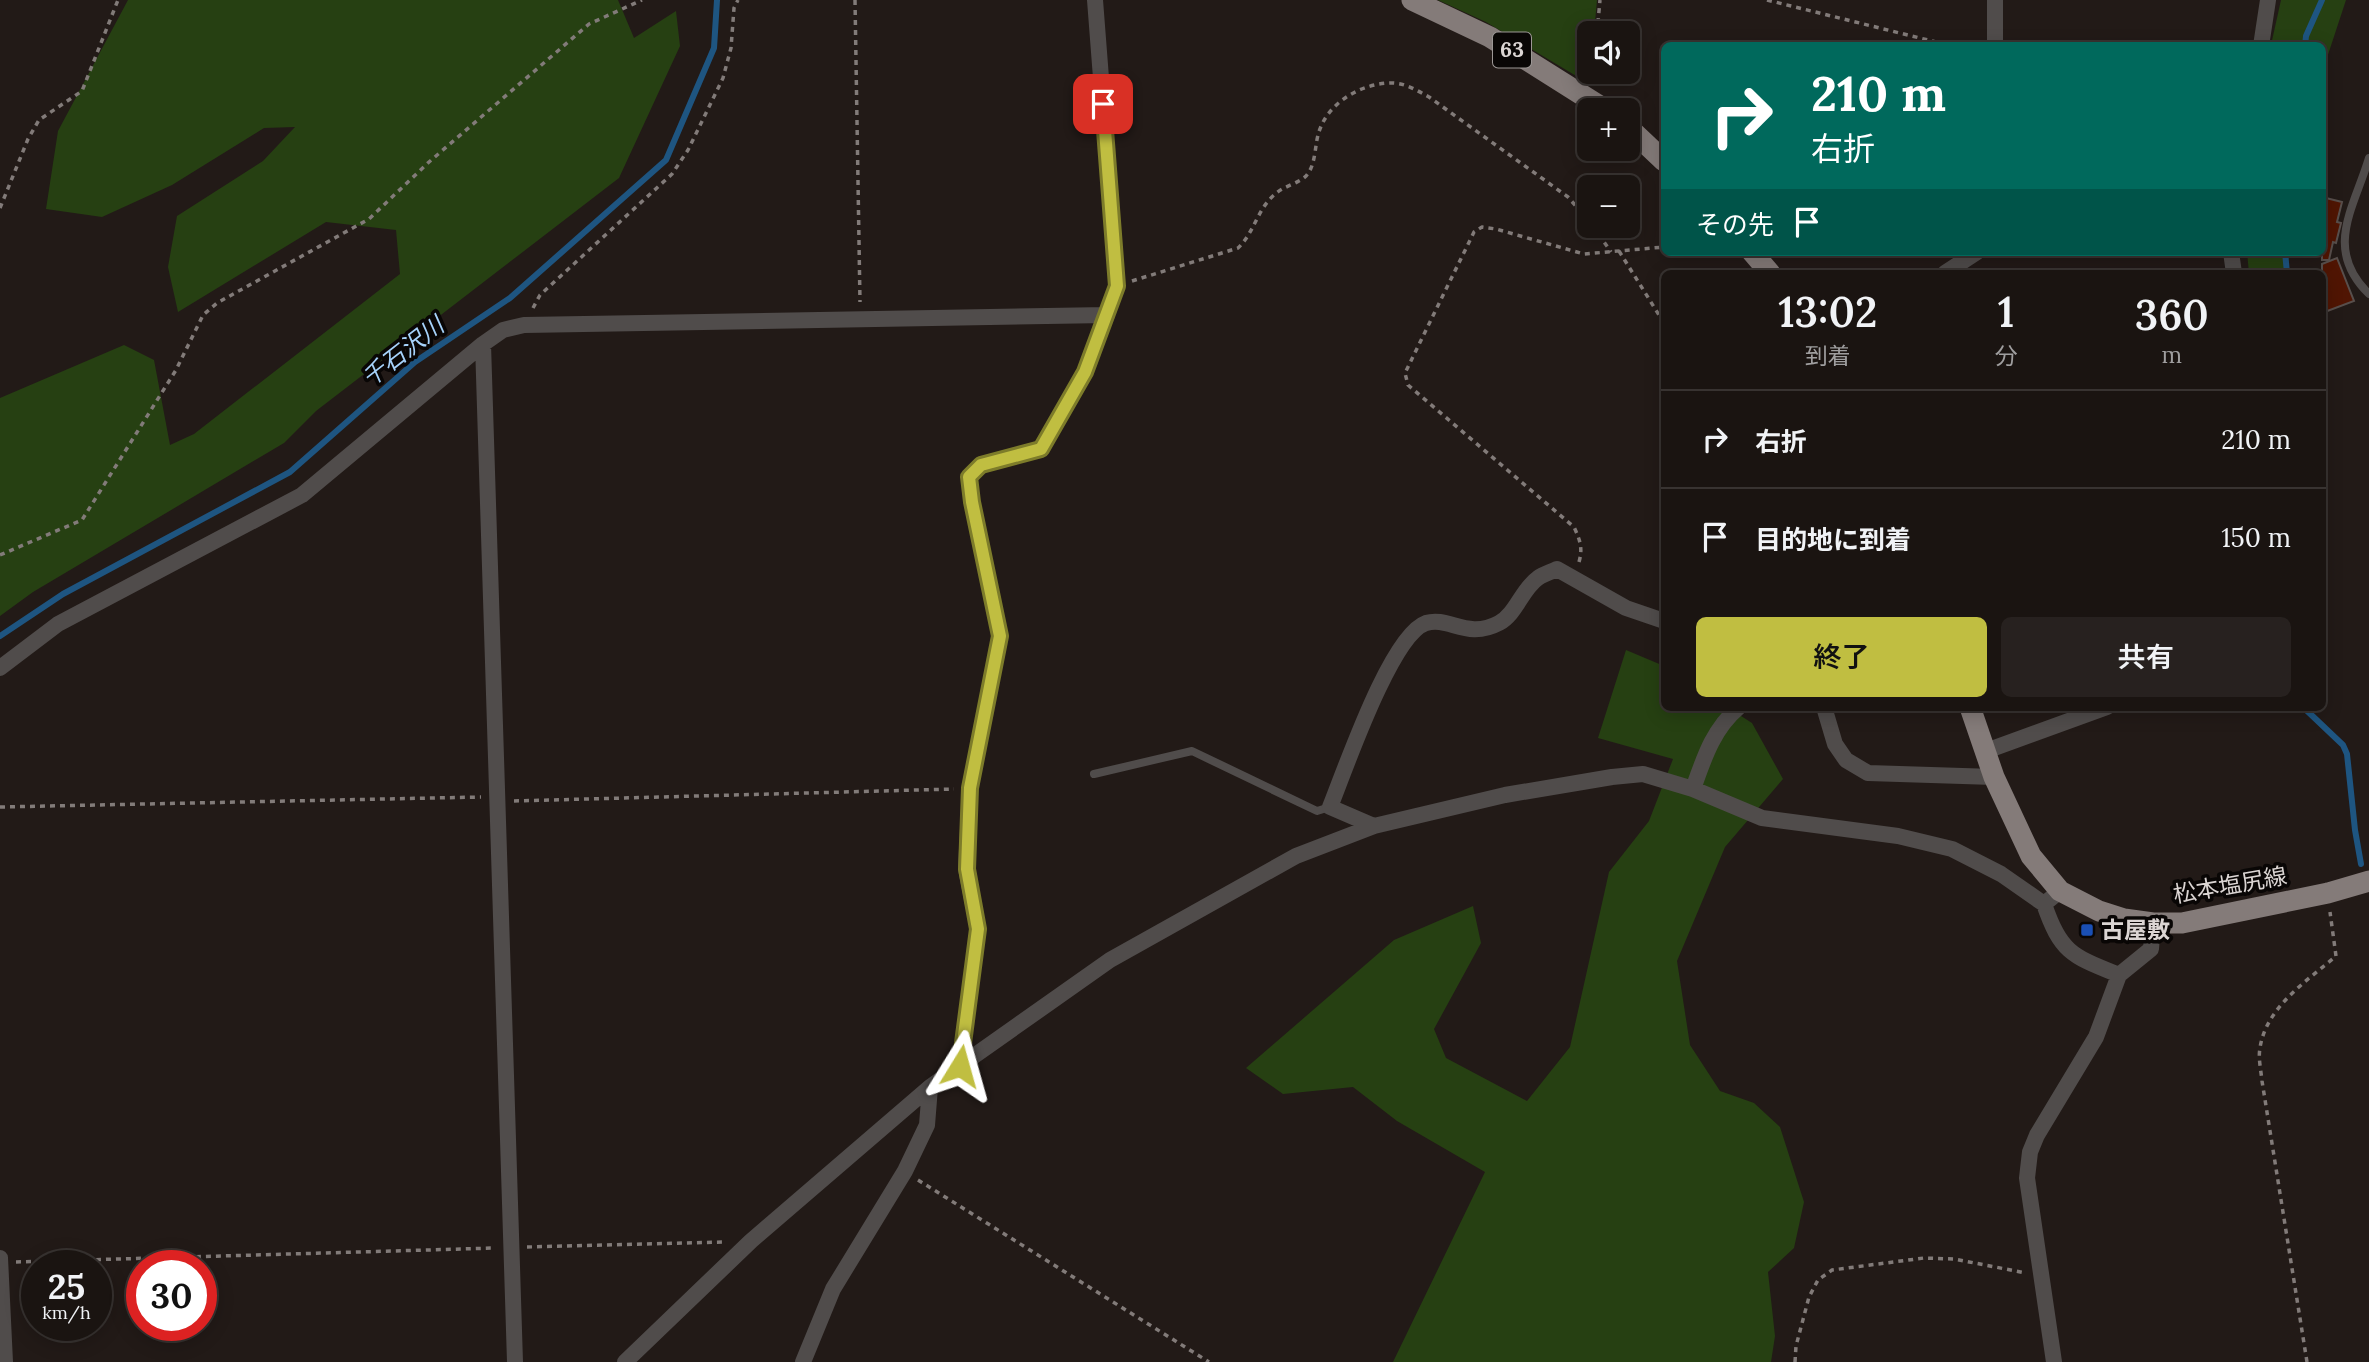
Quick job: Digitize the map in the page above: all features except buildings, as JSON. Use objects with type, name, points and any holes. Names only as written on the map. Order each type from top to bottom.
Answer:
[{"type":"main road","name":"63","points":[[1412,0],[1490,37],[1587,98]]},
{"type":"main road","points":[[1640,138],[1661,158]]},
{"type":"main road","points":[[1755,256],[1767,270]]},
{"type":"main road","name":"松本塩尻線","points":[[1971,711],[1994,778],[2052,897],[2124,919],[2182,923],[2328,893],[2369,881]]},
{"type":"street","points":[[960,1066],[978,929],[967,869],[970,788],[1000,636],[969,477],[981,465],[1041,449],[1085,372],[1117,286],[1095,0]]},
{"type":"street","points":[[1994,0],[1995,42]]},
{"type":"street","points":[[2262,42],[2268,0]]},
{"type":"street","points":[[1950,270],[1971,256]]},
{"type":"street","points":[[0,668],[58,624],[302,495],[503,330],[524,325],[1107,315]]},
{"type":"street","points":[[483,344],[515,1362]]},
{"type":"street","points":[[1374,826],[1330,807],[1393,657],[1416,630],[1426,623],[1439,622],[1467,630],[1489,628],[1503,621],[1536,579],[1557,569],[1626,608],[1661,620]]},
{"type":"street","points":[[1693,789],[1707,749],[1724,720],[1735,711]]},
{"type":"street","points":[[1825,711],[1835,744],[1846,760],[1868,773],[1994,778]]},
{"type":"street","points":[[1986,751],[2096,711]]},
{"type":"street","points":[[625,1362],[751,1241],[930,1087],[1110,960],[1296,856],[1374,826],[1505,795],[1612,777],[1643,775],[1693,789],[1762,818],[1898,836],[1952,849],[2052,897],[2054,933],[2069,951],[2086,962],[2119,975]]},
{"type":"street","points":[[2054,1362],[2027,1178],[2030,1152],[2037,1135],[2095,1037],[2119,975],[2151,949],[2154,923]]},
{"type":"street","points":[[803,1362],[834,1289],[905,1171],[927,1125],[930,1087]]},
{"type":"street","points":[[0,1261],[5,1362]]},
{"type":"lane","points":[[2369,158],[2343,241],[2347,263],[2369,293]]},
{"type":"lane","points":[[1094,774],[1192,751],[1317,811],[1330,807]]},
{"type":"path","points":[[0,208],[28,139],[39,120],[82,91],[118,0]]},
{"type":"path","points":[[0,555],[82,520],[176,370],[203,315],[218,303],[369,219],[429,162],[589,24],[642,0]]},
{"type":"path","points":[[524,325],[540,295],[673,174],[688,150],[723,78],[731,48],[734,8],[738,0]]},
{"type":"path","points":[[855,0],[860,319]]},
{"type":"path","points":[[1598,21],[1600,0]]},
{"type":"path","points":[[1768,0],[1936,42]]},
{"type":"path","points":[[1117,286],[1238,248],[1248,239],[1261,209],[1275,193],[1306,176],[1312,166],[1319,130],[1331,108],[1373,85],[1394,83],[1429,97],[1568,197],[1577,207]]},
{"type":"path","points":[[1574,578],[1581,553],[1581,541],[1574,527],[1408,386],[1405,373],[1475,232],[1482,227],[1584,254],[1661,247]]},
{"type":"path","points":[[1601,238],[1611,252]]},
{"type":"path","points":[[1619,251],[1661,318]]},
{"type":"path","points":[[0,807],[970,788]]},
{"type":"path","points":[[2307,1362],[2259,1050],[2264,1031],[2281,1004],[2336,956],[2328,893]]},
{"type":"path","points":[[905,1171],[1209,1362]]},
{"type":"path","points":[[0,1261],[751,1241]]},
{"type":"path","points":[[1795,1362],[1796,1346],[1809,1297],[1818,1280],[1832,1270],[1924,1258],[1954,1259],[2041,1276]]},
{"type":"green space","points":[[128,0],[618,0],[634,38],[676,11],[680,46],[619,178],[316,411],[284,443],[33,592],[0,616],[0,398],[124,345],[154,360],[170,445],[194,434],[400,274],[396,230],[326,222],[178,312],[168,267],[177,216],[263,161],[295,127],[264,128],[172,185],[102,217],[46,209],[58,131]]},
{"type":"green space","points":[[1438,0],[1597,0],[1595,21],[1577,21],[1577,76],[1486,22]]},
{"type":"green space","points":[[2281,0],[2346,0],[2326,61],[2326,42],[2272,42]]},
{"type":"green space","points":[[2247,256],[2289,256],[2287,270],[2249,270]]},
{"type":"green space","points":[[1626,650],[1661,665],[1661,711],[1733,711],[1752,723],[1783,779],[1725,847],[1677,961],[1690,1045],[1720,1091],[1754,1103],[1780,1127],[1804,1202],[1794,1248],[1768,1272],[1775,1336],[1771,1362],[1393,1362],[1485,1172],[1397,1121],[1353,1087],[1283,1094],[1246,1068],[1394,940],[1473,906],[1481,943],[1434,1029],[1446,1058],[1527,1101],[1570,1047],[1609,872],[1649,821],[1673,759],[1598,738]]},
{"type":"waterway","name":"千石沢川","points":[[0,636],[63,594],[290,472],[415,362],[510,298],[666,160],[714,48],[717,0]]},
{"type":"waterway","points":[[2305,42],[2322,0]]},
{"type":"waterway","points":[[2285,256],[2287,270]]},
{"type":"waterway","points":[[2307,711],[2343,745],[2347,754],[2361,864]]},
{"type":"place","name":"古屋敷","points":[[2087,930]]},
{"type":"route","points":[[960,1066],[978,929],[967,869],[970,788],[1000,636],[969,477],[981,465],[1041,449],[1085,372],[1107,315],[1117,286],[1103,104]]}]
